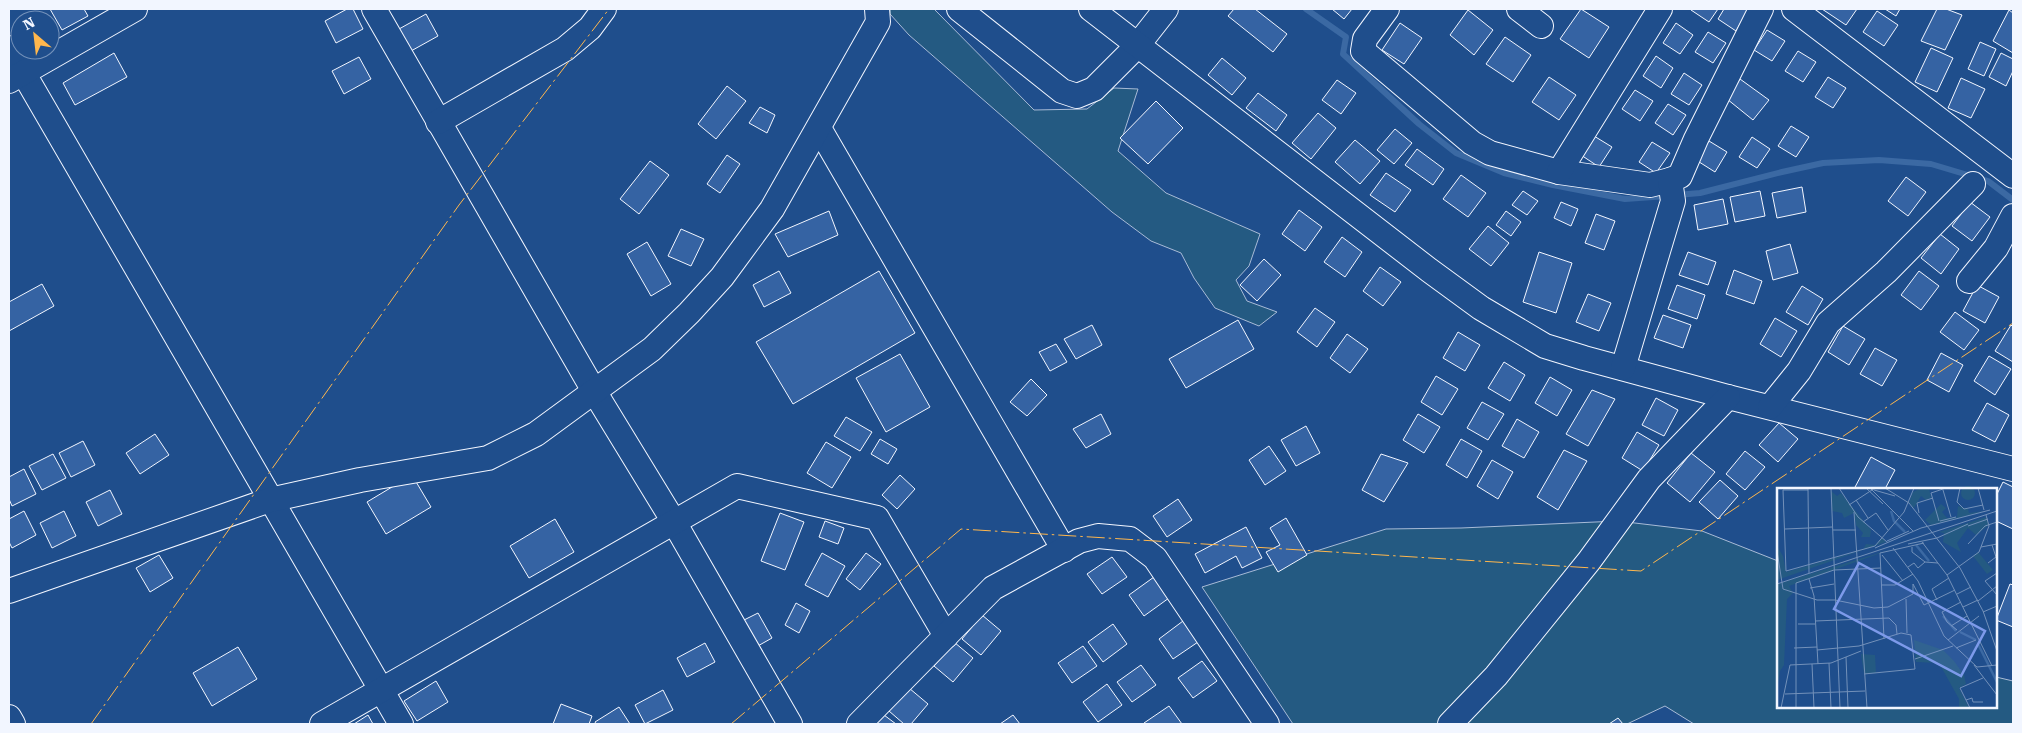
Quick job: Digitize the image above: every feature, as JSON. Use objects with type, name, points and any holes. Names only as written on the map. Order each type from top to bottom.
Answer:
[{"type":"street","points":[[16,77],[135,9]]},
{"type":"street","points":[[374,9],[594,391],[674,522],[790,724]]},
{"type":"street","points":[[438,122],[565,49],[590,28],[604,9]]},
{"type":"street","points":[[9,591],[270,500],[360,480],[488,458],[536,434],[652,350],[689,314],[722,277],[772,208],[819,128],[878,22],[877,9]]},
{"type":"street","points":[[959,9],[1062,91],[1077,96],[1094,89],[1137,46],[1166,9]]},
{"type":"street","points":[[1091,9],[1481,308],[1545,346],[1728,397],[2013,468]]},
{"type":"street","points":[[1387,9],[1365,39],[1363,51],[1472,144],[1490,153],[1559,172],[1650,185],[1680,176],[1696,139],[1761,9]]},
{"type":"street","points":[[1518,9],[1541,26]]},
{"type":"street","points":[[1559,172],[1660,9]]},
{"type":"street","points":[[1794,9],[2013,176]]},
{"type":"street","points":[[9,48],[16,77],[270,500],[401,724]]},
{"type":"street","points":[[819,128],[1064,550]]},
{"type":"street","points":[[1623,368],[1673,201],[1670,180]]},
{"type":"street","points":[[1770,407],[1799,371],[1828,323],[1886,272],[1973,184]]},
{"type":"street","points":[[1969,281],[1996,248],[2013,216]]},
{"type":"street","points":[[1450,724],[1496,676],[1588,561],[1649,479],[1728,397]]},
{"type":"street","points":[[322,724],[737,486],[877,518],[946,636]]},
{"type":"street","points":[[859,724],[993,588],[1078,541],[1098,536],[1130,539],[1155,558],[1267,724]]},
{"type":"street","points":[[9,717],[13,724]]},
{"type":"shaded area","points":[[890,9],[934,9],[1034,110],[1087,109],[1114,88],[1138,89],[1118,151],[1166,193],[1260,234],[1249,266],[1236,280],[1247,301],[1277,312],[1259,326],[1215,308],[1194,278],[1181,253],[1151,241],[1112,212],[909,35],[890,14]]},
{"type":"shaded area","points":[[1618,521],[1702,531],[1777,561],[1777,708],[1997,708],[1997,677],[2013,681],[2013,724],[1694,724],[1665,706],[1627,724],[1293,724],[1202,587],[1386,529],[1461,528]]},
{"type":"building","points":[[84,9],[88,16],[62,30],[60,26],[60,10],[51,10]]},
{"type":"building","points":[[347,9],[353,9],[363,29],[336,43],[325,21]]},
{"type":"building","points":[[1234,9],[1255,9],[1287,34],[1273,52],[1228,16]]},
{"type":"building","points":[[1332,9],[1352,9],[1344,19]]},
{"type":"building","points":[[1581,9],[1609,27],[1589,58],[1560,39]]},
{"type":"building","points":[[1692,9],[1718,9],[1709,22]]},
{"type":"building","points":[[1724,9],[1748,10],[1736,31],[1718,19]]},
{"type":"building","points":[[1822,9],[1857,9],[1846,25]]},
{"type":"building","points":[[1885,9],[1900,9],[1896,16]]},
{"type":"building","points":[[1937,9],[1946,9],[1962,15],[1945,50],[1921,41]]},
{"type":"building","points":[[1468,10],[1493,30],[1474,55],[1450,35]]},
{"type":"building","points":[[2009,10],[2013,13],[2013,53],[1993,41]]},
{"type":"building","points":[[1877,11],[1898,25],[1884,46],[1863,32]]},
{"type":"building","points":[[426,14],[438,36],[411,51],[399,29]]},
{"type":"building","points":[[1400,23],[1422,38],[1404,64],[1382,50]]},
{"type":"building","points":[[1676,23],[1693,35],[1680,54],[1663,43]]},
{"type":"building","points":[[1767,30],[1785,41],[1772,61],[1754,50]]},
{"type":"building","points":[[1708,32],[1726,43],[1713,63],[1695,52]]},
{"type":"building","points":[[1505,37],[1531,55],[1513,82],[1486,64]]},
{"type":"building","points":[[1980,42],[1996,49],[1984,76],[1968,69]]},
{"type":"building","points":[[1931,48],[1953,58],[1937,92],[1915,82]]},
{"type":"building","points":[[1798,51],[1816,62],[1803,82],[1785,71]]},
{"type":"building","points":[[114,53],[127,77],[75,105],[63,83]]},
{"type":"building","points":[[2001,53],[2013,59],[2013,71],[2006,86],[1989,77]]},
{"type":"building","points":[[1656,56],[1673,68],[1661,88],[1643,76]]},
{"type":"building","points":[[359,57],[371,79],[344,94],[332,71]]},
{"type":"building","points":[[1222,58],[1246,78],[1232,95],[1208,75]]},
{"type":"building","points":[[1684,73],[1702,85],[1689,105],[1671,94]]},
{"type":"building","points":[[1549,77],[1576,95],[1559,120],[1532,102]]},
{"type":"building","points":[[1828,77],[1846,88],[1833,108],[1815,97]]},
{"type":"building","points":[[1961,78],[1985,89],[1971,118],[1948,108]]},
{"type":"building","points":[[1740,79],[1769,100],[1753,120],[1727,99]]},
{"type":"building","points":[[1337,80],[1356,93],[1341,114],[1322,100]]},
{"type":"building","points":[[727,86],[746,101],[716,139],[698,124]]},
{"type":"building","points":[[1635,90],[1653,101],[1640,121],[1622,109]]},
{"type":"building","points":[[1258,93],[1287,115],[1276,131],[1246,108]]},
{"type":"building","points":[[1156,101],[1183,128],[1148,164],[1120,138]]},
{"type":"building","points":[[1668,104],[1686,115],[1673,135],[1655,123]]},
{"type":"building","points":[[760,107],[775,115],[767,133],[749,123]]},
{"type":"building","points":[[1318,113],[1336,128],[1311,159],[1292,143]]},
{"type":"building","points":[[1791,126],[1809,137],[1796,157],[1778,146]]},
{"type":"building","points":[[1395,129],[1412,143],[1394,164],[1377,150]]},
{"type":"building","points":[[1594,136],[1612,147],[1599,167],[1581,155]]},
{"type":"building","points":[[1752,137],[1770,149],[1757,168],[1739,157]]},
{"type":"building","points":[[1355,140],[1380,161],[1360,184],[1335,162]]},
{"type":"building","points":[[1709,141],[1727,152],[1715,172],[1696,160]]},
{"type":"building","points":[[1652,142],[1670,153],[1656,173],[1639,162]]},
{"type":"building","points":[[1417,149],[1444,169],[1433,185],[1405,165]]},
{"type":"building","points":[[727,155],[740,164],[720,193],[707,184]]},
{"type":"building","points":[[650,161],[669,175],[639,214],[620,199]]},
{"type":"building","points":[[1386,173],[1411,190],[1395,212],[1370,195]]},
{"type":"building","points":[[1461,175],[1486,193],[1468,217],[1443,199]]},
{"type":"building","points":[[1906,177],[1926,192],[1908,216],[1888,201]]},
{"type":"building","points":[[1802,187],[1806,212],[1777,218],[1772,193]]},
{"type":"building","points":[[1523,191],[1538,201],[1527,215],[1512,205]]},
{"type":"building","points":[[1760,191],[1765,216],[1735,222],[1730,197]]},
{"type":"building","points":[[1723,199],[1728,224],[1698,230],[1694,205]]},
{"type":"building","points":[[1561,202],[1578,209],[1571,226],[1554,218]]},
{"type":"building","points":[[1970,202],[1990,217],[1972,241],[1952,226]]},
{"type":"building","points":[[1299,210],[1322,227],[1305,251],[1282,234]]},
{"type":"building","points":[[829,211],[838,235],[788,257],[775,234]]},
{"type":"building","points":[[1506,211],[1521,222],[1511,236],[1496,225]]},
{"type":"building","points":[[1596,214],[1615,221],[1604,250],[1585,243]]},
{"type":"building","points":[[1488,226],[1509,243],[1491,266],[1469,249]]},
{"type":"building","points":[[681,229],[704,239],[691,266],[668,256]]},
{"type":"building","points":[[1940,234],[1959,249],[1941,274],[1921,258]]},
{"type":"building","points":[[1342,237],[1362,252],[1345,277],[1324,262]]},
{"type":"building","points":[[647,242],[671,284],[651,296],[627,254]]},
{"type":"building","points":[[1790,244],[1798,273],[1773,280],[1766,251]]},
{"type":"building","points":[[1539,252],[1572,263],[1556,313],[1523,302]]},
{"type":"building","points":[[1688,252],[1716,262],[1708,285],[1679,275]]},
{"type":"building","points":[[1264,259],[1281,275],[1257,301],[1240,285]]},
{"type":"building","points":[[1380,267],[1401,282],[1383,306],[1363,291]]},
{"type":"building","points":[[1734,270],[1762,281],[1754,304],[1726,294]]},
{"type":"building","points":[[779,271],[791,293],[764,307],[753,285]]},
{"type":"building","points":[[879,271],[915,333],[793,404],[756,342]]},
{"type":"building","points":[[1919,271],[1939,286],[1921,310],[1901,295]]},
{"type":"building","points":[[42,284],[54,306],[9,331],[9,302]]},
{"type":"building","points":[[1677,285],[1705,295],[1697,319],[1668,309]]},
{"type":"building","points":[[1977,285],[1999,297],[1985,323],[1963,311]]},
{"type":"building","points":[[1802,286],[1823,299],[1808,325],[1786,312]]},
{"type":"building","points":[[1588,294],[1611,303],[1599,331],[1576,322]]},
{"type":"building","points":[[1315,308],[1335,322],[1317,347],[1297,332]]},
{"type":"building","points":[[1955,312],[1979,330],[1964,350],[1940,332]]},
{"type":"building","points":[[1663,315],[1691,325],[1683,348],[1654,338]]},
{"type":"building","points":[[1775,318],[1797,331],[1781,357],[1760,344]]},
{"type":"building","points":[[1238,320],[1254,349],[1186,388],[1169,359]]},
{"type":"building","points":[[1092,325],[1102,345],[1076,359],[1064,339]]},
{"type":"building","points":[[2011,325],[2013,327],[2013,362],[1995,351]]},
{"type":"building","points":[[1843,326],[1865,339],[1849,365],[1828,352]]},
{"type":"building","points":[[1458,332],[1480,345],[1465,371],[1443,358]]},
{"type":"building","points":[[1347,334],[1368,349],[1350,373],[1330,358]]},
{"type":"building","points":[[1056,344],[1067,362],[1050,371],[1039,352]]},
{"type":"building","points":[[1875,348],[1897,360],[1882,386],[1860,374]]},
{"type":"building","points":[[1941,353],[1963,365],[1949,392],[1927,380]]},
{"type":"building","points":[[900,354],[930,407],[886,432],[856,378]]},
{"type":"building","points":[[1989,356],[2011,369],[1995,395],[1974,381]]},
{"type":"building","points":[[1504,362],[1525,375],[1510,401],[1488,388]]},
{"type":"building","points":[[1436,376],[1458,389],[1442,415],[1421,402]]},
{"type":"building","points":[[1550,377],[1572,390],[1557,416],[1535,403]]},
{"type":"building","points":[[1031,379],[1047,395],[1027,416],[1010,402]]},
{"type":"building","points":[[1592,390],[1615,399],[1588,446],[1566,434]]},
{"type":"building","points":[[1656,398],[1678,410],[1664,436],[1642,425]]},
{"type":"building","points":[[1482,402],[1504,414],[1488,440],[1467,428]]},
{"type":"building","points":[[1987,403],[2009,415],[1995,442],[1972,430]]},
{"type":"building","points":[[1101,414],[1111,434],[1086,448],[1073,429]]},
{"type":"building","points":[[1418,414],[1440,427],[1424,453],[1403,440]]},
{"type":"building","points":[[846,417],[872,432],[860,451],[834,436]]},
{"type":"building","points":[[1517,419],[1539,432],[1524,458],[1502,446]]},
{"type":"building","points":[[1779,423],[1798,439],[1778,462],[1759,445]]},
{"type":"building","points":[[1306,426],[1320,453],[1296,466],[1281,440]]},
{"type":"building","points":[[1637,432],[1659,445],[1643,471],[1622,458]]},
{"type":"building","points":[[155,434],[169,455],[140,474],[126,453]]},
{"type":"building","points":[[880,439],[897,449],[888,464],[871,454]]},
{"type":"building","points":[[1461,439],[1482,451],[1467,478],[1446,465]]},
{"type":"building","points":[[83,441],[95,465],[71,477],[59,453]]},
{"type":"building","points":[[826,442],[851,457],[832,488],[807,473]]},
{"type":"building","points":[[1269,446],[1286,471],[1265,485],[1249,460]]},
{"type":"building","points":[[1564,450],[1587,461],[1558,510],[1537,497]]},
{"type":"building","points":[[1745,451],[1765,467],[1745,490],[1726,474]]},
{"type":"building","points":[[1691,453],[1715,472],[1690,502],[1667,483]]},
{"type":"building","points":[[53,454],[66,478],[42,490],[29,466]]},
{"type":"building","points":[[1381,454],[1408,463],[1384,502],[1362,490]]},
{"type":"building","points":[[1871,457],[1895,470],[1886,488],[1855,488]]},
{"type":"building","points":[[1492,460],[1513,472],[1498,499],[1477,486]]},
{"type":"building","points":[[24,469],[36,494],[12,506],[9,499],[9,477]]},
{"type":"building","points":[[412,475],[431,507],[386,534],[367,502]]},
{"type":"building","points":[[900,475],[915,489],[897,509],[882,495]]},
{"type":"building","points":[[1720,480],[1738,496],[1718,519],[1699,502]]},
{"type":"building","points":[[2003,482],[2013,487],[2013,529],[1997,521],[1997,494]]},
{"type":"building","points":[[110,490],[122,514],[98,526],[86,502]]},
{"type":"building","points":[[1178,499],[1192,520],[1167,537],[1153,516]]},
{"type":"building","points":[[24,511],[36,535],[12,548],[9,542],[9,519]]},
{"type":"building","points":[[64,511],[76,536],[52,548],[40,523]]},
{"type":"building","points":[[780,513],[804,522],[785,570],[761,561]]},
{"type":"building","points":[[1286,518],[1307,555],[1278,572],[1266,552],[1280,545],[1270,528]]},
{"type":"building","points":[[555,519],[574,552],[529,578],[510,546]]},
{"type":"building","points":[[825,521],[844,528],[838,544],[819,537]]},
{"type":"building","points":[[1246,527],[1262,558],[1242,568],[1236,556],[1205,573],[1195,554]]},
{"type":"building","points":[[822,553],[845,566],[828,597],[805,585]]},
{"type":"building","points":[[866,553],[881,564],[860,590],[846,579]]},
{"type":"building","points":[[159,555],[173,578],[150,592],[136,568]]},
{"type":"building","points":[[1112,557],[1127,577],[1102,594],[1087,574]]},
{"type":"building","points":[[1154,577],[1169,598],[1144,616],[1129,595]]},
{"type":"building","points":[[2010,584],[2013,585],[2013,627],[1997,620]]},
{"type":"building","points":[[796,603],[810,611],[799,633],[785,625]]},
{"type":"building","points":[[758,613],[772,638],[756,647],[742,621]]},
{"type":"building","points":[[982,615],[1001,631],[981,655],[962,639]]},
{"type":"building","points":[[1183,621],[1198,642],[1173,659],[1159,639]]},
{"type":"building","points":[[1113,624],[1127,644],[1103,662],[1088,642]]},
{"type":"building","points":[[954,642],[973,658],[953,682],[934,666]]},
{"type":"building","points":[[705,643],[715,662],[687,677],[677,658]]},
{"type":"building","points":[[1083,646],[1097,666],[1072,683],[1058,663]]},
{"type":"building","points":[[238,647],[257,679],[212,706],[193,673]]},
{"type":"building","points":[[1202,661],[1217,681],[1193,698],[1178,678]]},
{"type":"building","points":[[1141,665],[1156,685],[1132,702],[1117,682]]},
{"type":"building","points":[[436,681],[448,702],[417,721],[404,701]]},
{"type":"building","points":[[1107,684],[1122,705],[1098,722],[1083,702]]},
{"type":"building","points":[[909,688],[928,704],[911,724],[904,724],[889,711]]},
{"type":"building","points":[[663,690],[673,710],[645,724],[635,705]]},
{"type":"building","points":[[561,704],[592,716],[589,724],[553,724]]},
{"type":"building","points":[[1169,706],[1182,724],[1144,723]]},
{"type":"building","points":[[619,707],[630,724],[596,724],[595,722]]},
{"type":"building","points":[[368,715],[373,724],[354,724]]},
{"type":"building","points":[[884,715],[896,724],[876,724]]},
{"type":"building","points":[[1013,715],[1020,724],[1000,724]]},
{"type":"building","points":[[1618,718],[1623,724],[1609,724]]},
{"type":"waterway","points":[[1306,9],[1346,37],[1343,54],[1419,124],[1456,153],[1504,173],[1553,185],[1625,199],[1667,196]]},
{"type":"waterway","points":[[1677,195],[1700,193],[1823,163],[1879,160],[1931,164],[1988,181],[2013,200]]},
{"type":"power","points":[[91,724],[459,205],[609,9]]},
{"type":"power","points":[[731,724],[961,529],[1641,571],[2013,323]]}]
